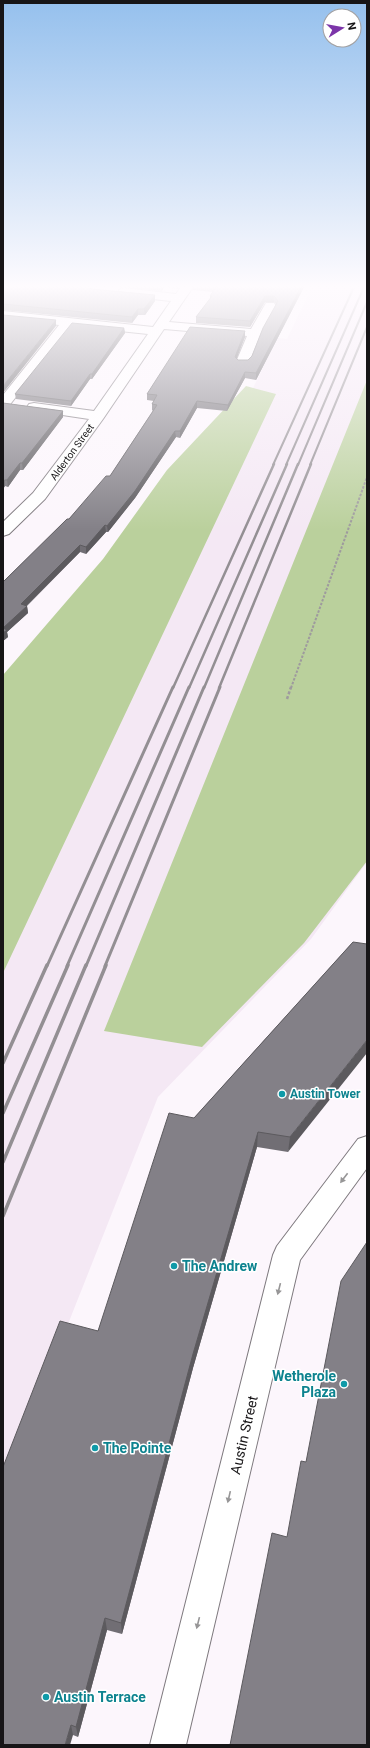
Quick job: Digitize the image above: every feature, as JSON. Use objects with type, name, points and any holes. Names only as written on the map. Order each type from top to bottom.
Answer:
[{"type":"street","points":[[3,404],[31,369]]},
{"type":"street","name":"Alderton Street","points":[[3,531],[39,496],[98,416],[130,369]]},
{"type":"street","points":[[3,404],[98,416]]},
{"type":"street","name":"Austin Street","points":[[168,1745],[287,1255],[367,1147]]},
{"type":"path","points":[[288,699],[367,477]]},
{"type":"shaded area","points":[[262,369],[367,369],[367,862],[311,939],[158,1097],[3,1488],[3,688],[231,426]]},
{"type":"green space","points":[[367,380],[367,861],[304,943],[202,1047],[104,1031]]},
{"type":"green space","points":[[246,386],[276,394],[3,973],[3,675],[103,559],[167,470]]},
{"type":"building","points":[[3,369],[17,369],[3,386]]},
{"type":"building","points":[[35,369],[96,369],[92,374],[90,374],[71,401],[15,394]]},
{"type":"building","points":[[163,369],[258,369],[256,373],[245,372],[228,405],[197,401],[180,431],[175,431],[135,491],[107,526],[105,525],[86,547],[80,545],[21,604],[27,606],[3,628],[3,582],[67,519],[69,519],[106,476],[110,476],[157,405],[152,404],[157,395],[147,394]]},
{"type":"building","points":[[3,403],[63,411],[22,463],[20,463],[7,480],[3,481]]},
{"type":"building","points":[[353,942],[367,944],[367,1040],[290,1137],[258,1132],[193,1354],[121,1623],[105,1618],[76,1727],[71,1725],[65,1745],[3,1745],[3,1467],[60,1321],[98,1331],[169,1113],[194,1118]]},
{"type":"building","points":[[367,1242],[367,1745],[230,1745],[272,1533],[287,1537],[301,1461],[306,1462],[341,1281]]},
{"type":"railway","points":[[273,465],[317,369]]},
{"type":"railway","points":[[286,465],[328,369]]},
{"type":"railway","points":[[298,465],[339,369]]},
{"type":"railway","points":[[310,465],[350,369]]},
{"type":"railway","points":[[173,688],[274,464]]},
{"type":"railway","points":[[189,688],[287,464]]},
{"type":"railway","points":[[204,688],[298,464]]},
{"type":"railway","points":[[219,688],[311,464]]},
{"type":"railway","points":[[47,966],[173,687]]},
{"type":"railway","points":[[67,966],[189,687]]},
{"type":"railway","points":[[86,966],[204,687]]},
{"type":"railway","points":[[105,966],[220,687]]},
{"type":"railway","points":[[3,1063],[47,965]]},
{"type":"railway","points":[[3,1113],[68,965]]},
{"type":"railway","points":[[3,1162],[86,965]]},
{"type":"railway","points":[[3,1216],[106,965]]},
{"type":"place","name":"Austin Tower","points":[[282,1094]]},
{"type":"place","name":"The Andrew","points":[[174,1266]]},
{"type":"place","name":"Wetherole Plaza","points":[[344,1384]]},
{"type":"place","name":"The Pointe","points":[[95,1448]]},
{"type":"place","name":"Austin Terrace","points":[[46,1697]]}]
